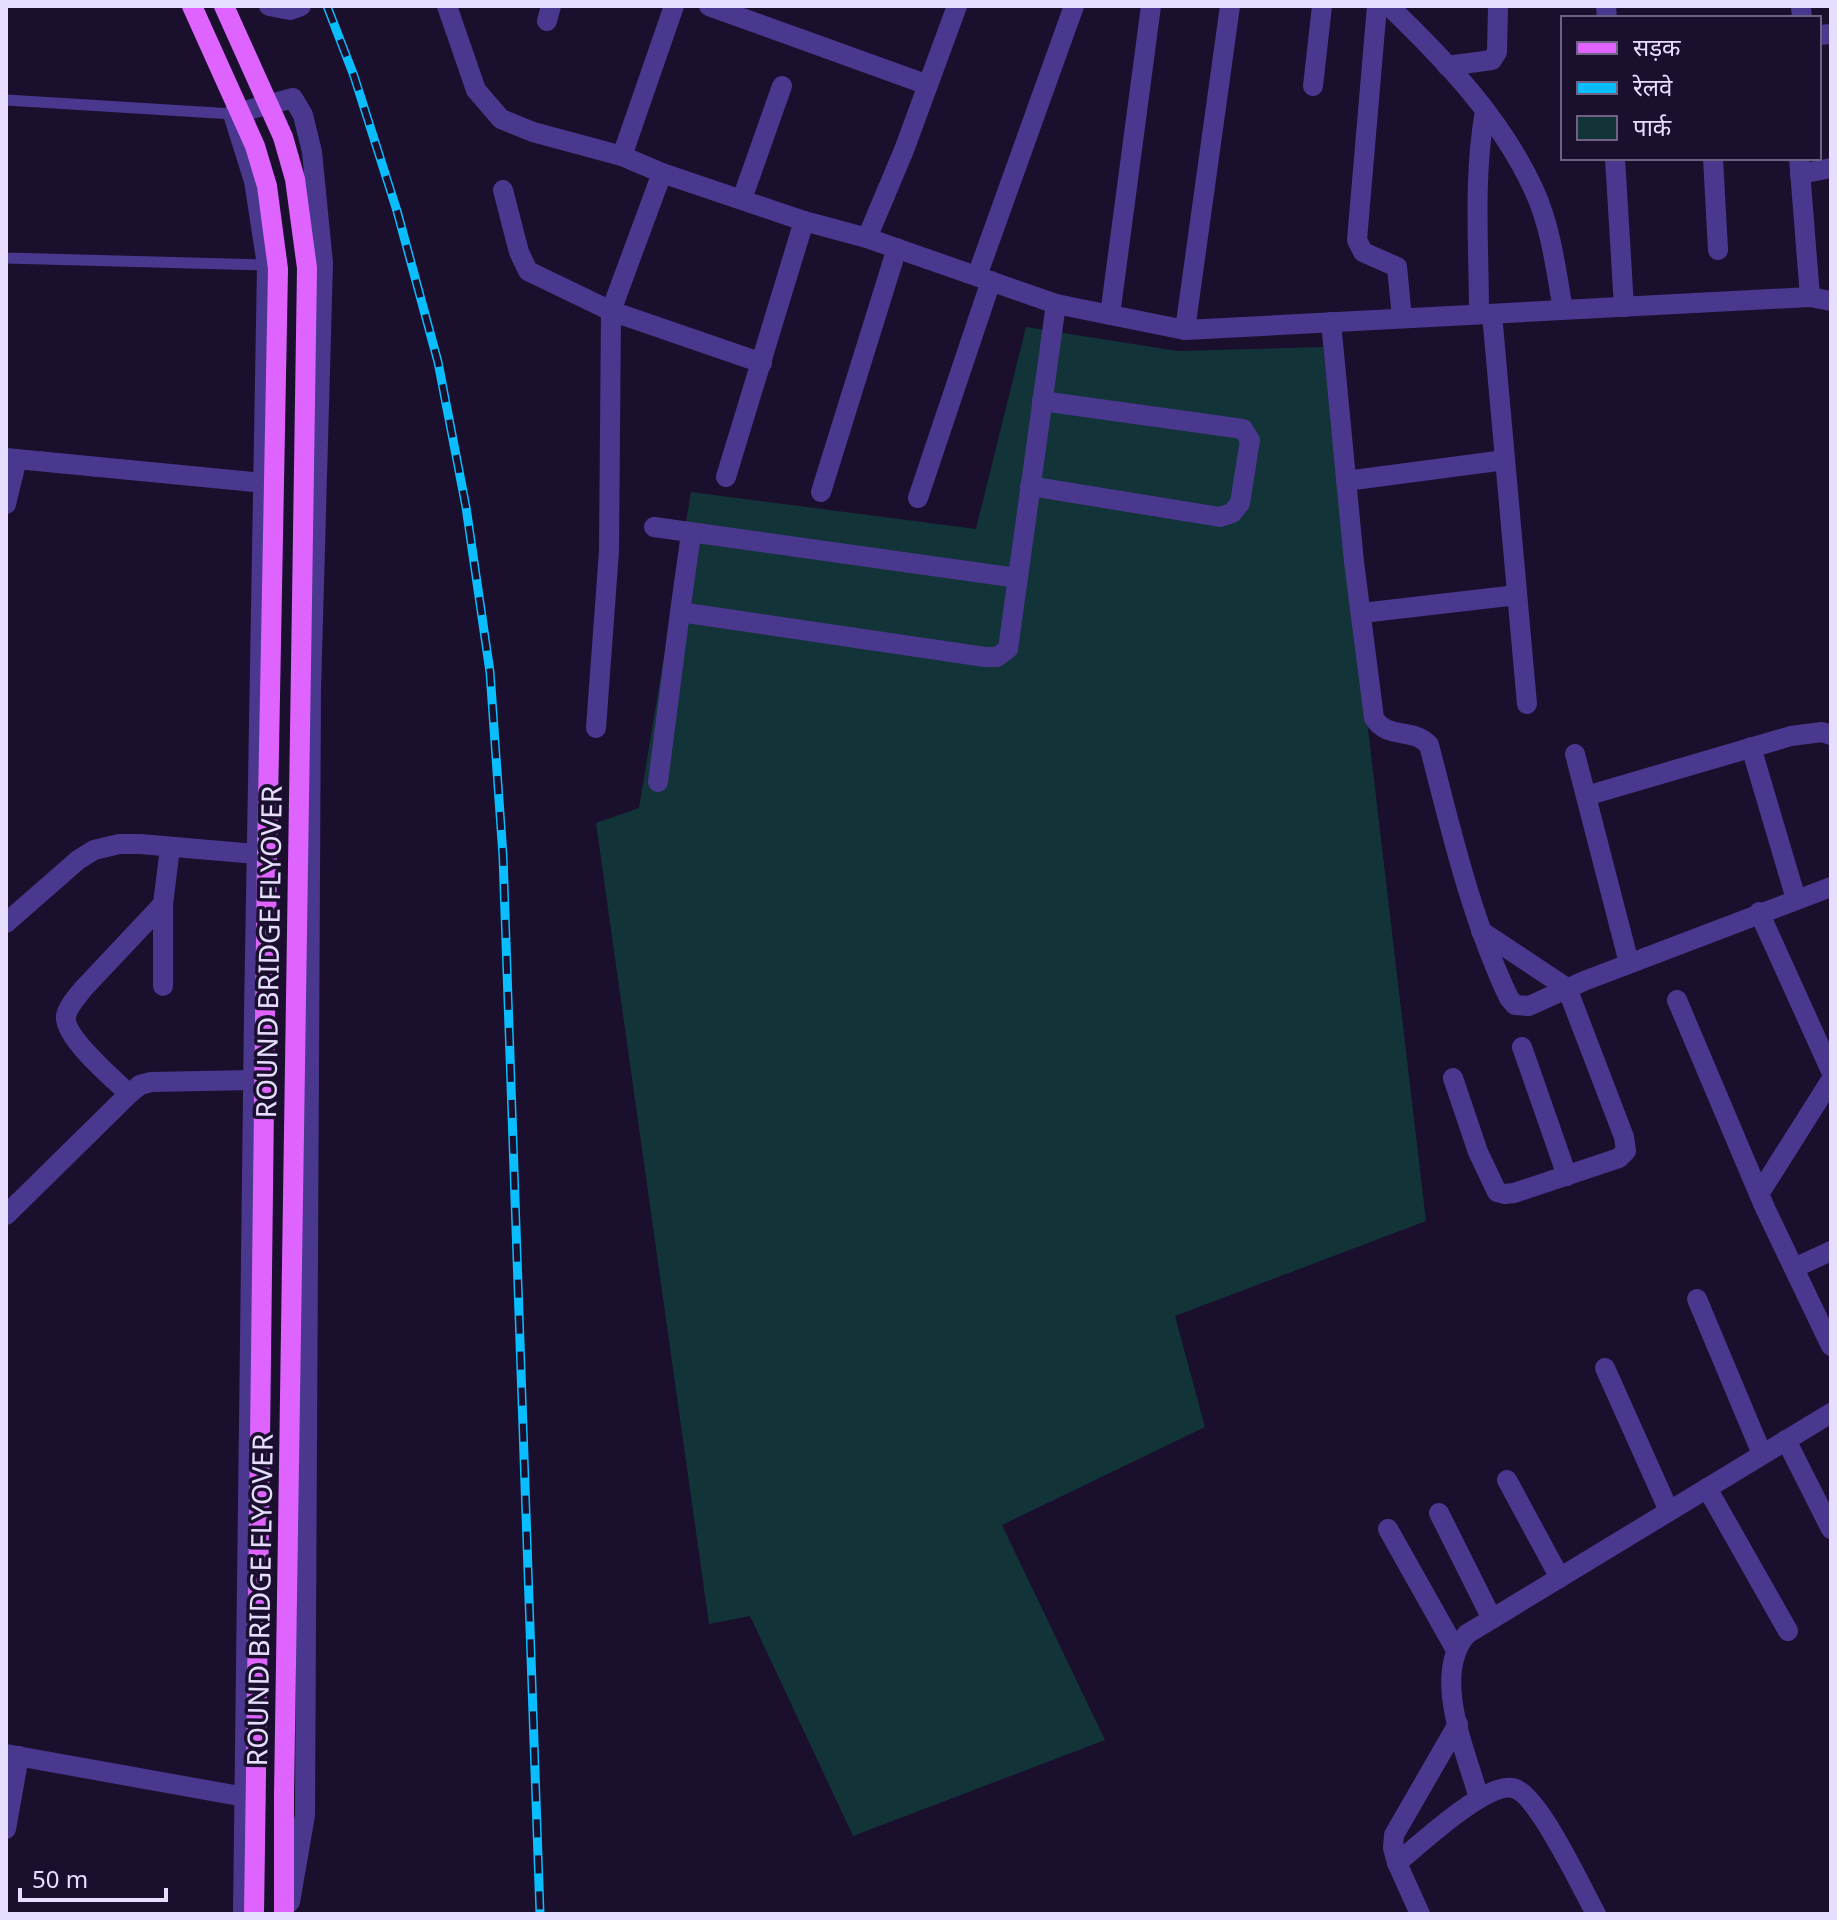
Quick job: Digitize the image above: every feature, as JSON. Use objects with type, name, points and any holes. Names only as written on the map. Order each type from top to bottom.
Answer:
[{"type":"main road","name":"ROUND BRIDGE FLYOVER","points":[[192,6],[255,146],[267,186],[278,269],[256,1773],[250,1798],[254,1914]]},
{"type":"main road","name":"ROUND BRIDGE FLYOVER","points":[[224,6],[283,137],[295,179],[307,268],[284,1796],[285,1914]]},
{"type":"street","points":[[184,6],[233,114],[254,181],[267,265],[253,1080],[250,1798],[243,1914]]},
{"type":"street","points":[[269,6],[290,10],[301,6]]},
{"type":"street","points":[[447,6],[476,90],[501,119],[533,132],[622,156],[662,173],[804,221],[867,238],[1056,304],[1185,330],[1810,297],[1831,301]]},
{"type":"street","points":[[622,156],[674,6]]},
{"type":"street","points":[[709,6],[928,85]]},
{"type":"street","points":[[867,238],[957,6]]},
{"type":"street","points":[[918,498],[984,279],[1074,6]]},
{"type":"street","points":[[1110,315],[1151,6]]},
{"type":"street","points":[[1185,330],[1230,6]]},
{"type":"street","points":[[1313,86],[1322,6]]},
{"type":"street","points":[[1377,6],[1357,240],[1363,252],[1397,267],[1402,318]]},
{"type":"street","points":[[1447,66],[1492,60],[1497,52],[1498,6]]},
{"type":"street","points":[[1395,9],[1485,111],[1534,191],[1553,254],[1563,310]]},
{"type":"street","points":[[742,199],[782,86]]},
{"type":"street","points":[[233,114],[293,98],[303,115],[312,152],[323,263],[311,689],[305,1815],[285,1914]]},
{"type":"street","points":[[1485,111],[1478,179],[1486,314],[1505,460],[1527,704]]},
{"type":"street","points":[[1615,160],[1624,307]]},
{"type":"street","points":[[1713,160],[1718,250]]},
{"type":"street","points":[[1810,297],[1799,166],[1831,168]]},
{"type":"street","points":[[596,728],[609,551],[611,311],[662,173]]},
{"type":"street","points":[[503,190],[519,252],[528,271],[611,311],[762,363]]},
{"type":"street","points":[[726,477],[804,221]]},
{"type":"street","points":[[821,492],[897,248]]},
{"type":"street","points":[[680,612],[997,657],[1008,649],[1056,304]]},
{"type":"street","points":[[1331,322],[1374,718],[1378,726],[1388,731],[1417,735],[1429,745],[1481,931],[1501,982],[1515,1005],[1529,1006],[1629,963],[1831,887]]},
{"type":"street","points":[[1030,486],[1220,517],[1232,513],[1240,503],[1250,440],[1243,429],[1042,401]]},
{"type":"street","points":[[6,504],[12,458],[263,483]]},
{"type":"street","points":[[1346,481],[1505,460]]},
{"type":"street","points":[[654,527],[1018,578]]},
{"type":"street","points":[[658,782],[691,534]]},
{"type":"street","points":[[1362,613],[1517,595]]},
{"type":"street","points":[[1586,796],[1791,736],[1822,732],[1831,735]]},
{"type":"street","points":[[1751,747],[1796,899]]},
{"type":"street","points":[[1575,754],[1629,963]]},
{"type":"street","points":[[8,918],[94,850],[119,844],[140,844],[257,854]]},
{"type":"street","points":[[163,986],[163,904],[170,848]]},
{"type":"street","points":[[129,1094],[78,1042],[68,1027],[66,1017],[71,1004],[83,989],[163,904]]},
{"type":"street","points":[[1759,912],[1831,1071]]},
{"type":"street","points":[[1453,1078],[1478,1152],[1497,1192],[1514,1193],[1624,1155],[1627,1147],[1567,988],[1481,931]]},
{"type":"street","points":[[1677,1000],[1759,1194],[1831,1346]]},
{"type":"street","points":[[1522,1047],[1567,1176]]},
{"type":"street","points":[[6,1215],[140,1085],[151,1082],[253,1080]]},
{"type":"street","points":[[1759,1194],[1831,1080]]},
{"type":"street","points":[[1794,1268],[1831,1251]]},
{"type":"street","points":[[1697,1299],[1762,1454]]},
{"type":"street","points":[[1605,1368],[1669,1511]]},
{"type":"street","points":[[1479,1798],[1453,1705],[1451,1679],[1456,1650],[1467,1634],[1831,1413]]},
{"type":"street","points":[[1786,1440],[1831,1529]]},
{"type":"street","points":[[1507,1480],[1560,1578]]},
{"type":"street","points":[[1707,1488],[1788,1631]]},
{"type":"street","points":[[1439,1513],[1492,1619]]},
{"type":"street","points":[[1388,1529],[1456,1650]]},
{"type":"street","points":[[1420,1914],[1397,1863],[1394,1835],[1458,1724]]},
{"type":"street","points":[[6,1829],[13,1755],[250,1798]]},
{"type":"street","points":[[1397,1863],[1479,1798],[1504,1788],[1515,1788],[1537,1806],[1596,1914]]},
{"type":"lane","points":[[6,100],[233,114]]},
{"type":"lane","points":[[6,258],[267,265]]},
{"type":"green space","points":[[1026,327],[1177,351],[1323,347],[1426,1221],[1175,1316],[1205,1427],[1002,1525],[1105,1740],[853,1836],[750,1616],[709,1624],[596,823],[639,808],[691,492],[976,529]]},
{"type":"railway","points":[[327,6],[354,76],[397,211],[438,362],[466,507],[490,672],[503,856],[540,1914]]}]
